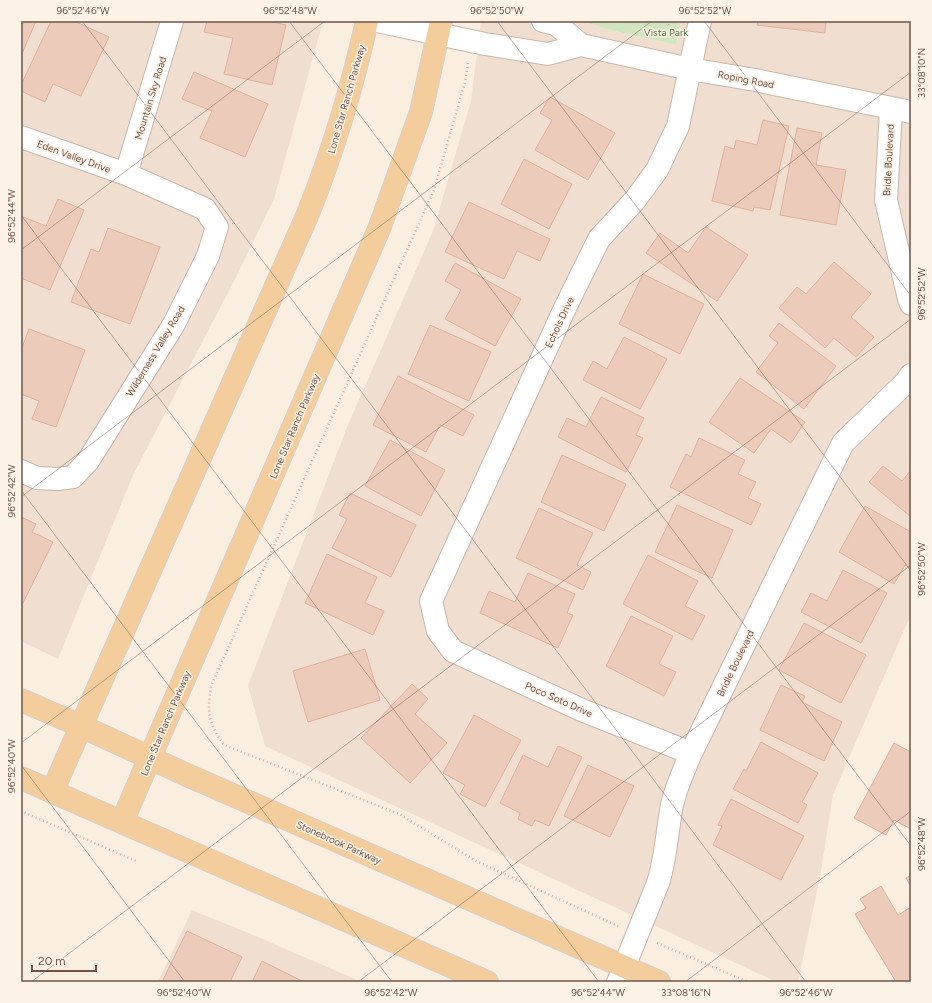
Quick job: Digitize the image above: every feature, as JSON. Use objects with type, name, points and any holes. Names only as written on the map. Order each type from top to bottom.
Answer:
[{"type":"main road","name":"Lone Star Ranch Parkway","points":[[52,792],[310,209],[325,172],[338,132],[368,21]]},
{"type":"main road","name":"Lone Star Ranch Parkway","points":[[122,822],[379,229],[421,112],[440,28]]},
{"type":"main road","name":"Stonebrook Parkway","points":[[21,700],[81,726],[621,975],[659,982]]},
{"type":"main road","points":[[21,778],[487,982]]},
{"type":"street","name":"Mountain Sky Road","points":[[126,174],[172,21]]},
{"type":"street","name":"Roping Road","points":[[377,21],[440,28],[472,41],[548,54],[581,45]]},
{"type":"street","name":"Roping Road","points":[[543,21],[556,24],[581,45],[690,69],[756,80],[901,110]]},
{"type":"street","name":"Echols Drive","points":[[438,631],[431,602],[565,308],[599,240],[635,200],[657,170],[678,126],[700,21]]},
{"type":"street","name":"Bridle Boulevard","points":[[901,110],[886,200],[911,304]]},
{"type":"street","name":"Eden Valley Drive","points":[[21,137],[126,174]]},
{"type":"street","name":"Wilderness Valley Road","points":[[21,471],[37,478],[58,479],[73,476],[88,461],[174,324],[208,256],[217,227],[205,209],[126,174]]},
{"type":"street","name":"Bridle Boulevard","points":[[621,975],[658,884],[662,870],[672,804],[677,787],[691,753],[843,443],[906,382],[911,375]]},
{"type":"street","name":"Poco Soto Drive","points":[[438,631],[453,651],[584,711],[691,753]]},
{"type":"path","points":[[666,21],[674,36]]},
{"type":"path","points":[[472,41],[465,82],[434,190],[211,686],[208,706],[214,731],[224,745],[399,814],[476,861],[629,932],[638,934],[748,982]]},
{"type":"path","points":[[21,811],[138,862]]},
{"type":"shaded area","points":[[21,21],[323,21],[274,199],[233,283],[133,475],[58,659],[21,641]]},
{"type":"shaded area","points":[[481,21],[581,21],[610,30],[676,45],[680,21],[911,21],[911,151],[909,185],[911,219],[911,617],[907,623],[833,795],[820,877],[798,982],[777,982],[265,746],[248,686],[347,427],[433,231],[471,101]]},
{"type":"shaded area","points":[[192,910],[251,934],[362,982],[158,982]]},
{"type":"green space","name":"Vista Park","points":[[581,21],[680,21],[676,45],[610,30]]},
{"type":"building","points":[[21,21],[36,21],[21,56]]},
{"type":"building","points":[[51,21],[74,21],[109,37],[81,96],[53,84],[45,102],[21,91],[21,85]]},
{"type":"building","points":[[207,21],[268,21],[286,25],[272,85],[224,74],[233,38],[204,32]]},
{"type":"building","points":[[758,21],[826,21],[825,33],[757,25]]},
{"type":"building","points":[[194,72],[268,104],[245,157],[200,138],[212,111],[182,99]]},
{"type":"building","points":[[550,97],[615,133],[588,180],[535,150],[552,120],[540,113]]},
{"type":"building","points":[[763,120],[789,126],[770,210],[754,207],[753,211],[712,201],[725,146],[734,149],[736,140],[757,145]]},
{"type":"building","points":[[797,128],[822,133],[816,165],[846,170],[836,225],[780,215]]},
{"type":"building","points":[[524,159],[572,184],[549,229],[501,204]]},
{"type":"building","points":[[58,199],[84,210],[50,290],[21,278],[21,216],[46,226]]},
{"type":"building","points":[[469,202],[550,239],[540,261],[517,251],[504,279],[445,252]]},
{"type":"building","points":[[706,227],[748,255],[717,301],[646,253],[660,233],[688,253]]},
{"type":"building","points":[[108,228],[160,247],[130,324],[71,302],[91,249],[99,252]]},
{"type":"building","points":[[834,262],[871,294],[851,317],[874,337],[856,357],[834,338],[825,348],[779,308],[797,287],[806,294]]},
{"type":"building","points":[[455,263],[521,299],[495,346],[445,319],[461,290],[445,281]]},
{"type":"building","points":[[643,274],[704,304],[680,354],[619,324]]},
{"type":"building","points":[[779,323],[836,366],[804,409],[756,372],[778,343],[769,336]]},
{"type":"building","points":[[430,325],[491,352],[469,401],[408,374]]},
{"type":"building","points":[[29,329],[85,350],[56,427],[32,419],[39,401],[21,394],[21,350]]},
{"type":"building","points":[[624,337],[667,359],[640,409],[583,380],[593,361],[607,369]]},
{"type":"building","points":[[398,376],[474,415],[463,436],[440,425],[426,452],[373,425]]},
{"type":"building","points":[[740,378],[805,422],[791,443],[771,429],[754,453],[709,422]]},
{"type":"building","points":[[601,397],[644,418],[636,435],[643,438],[626,472],[558,437],[567,418],[586,427]]},
{"type":"building","points":[[699,438],[745,460],[738,474],[756,482],[748,498],[761,504],[751,525],[670,487],[686,454],[691,457]]},
{"type":"building","points":[[390,440],[445,470],[421,516],[365,486]]},
{"type":"building","points":[[562,455],[626,484],[604,531],[541,502]]},
{"type":"building","points":[[883,466],[902,481],[911,470],[911,517],[869,482]]},
{"type":"building","points":[[350,493],[416,525],[391,577],[332,548],[347,519],[339,515]]},
{"type":"building","points":[[677,505],[733,530],[712,578],[655,552]]},
{"type":"building","points":[[865,506],[911,532],[911,569],[905,565],[894,584],[839,552]]},
{"type":"building","points":[[539,508],[593,533],[577,565],[591,572],[583,590],[516,558]]},
{"type":"building","points":[[21,517],[36,524],[32,532],[53,542],[21,607]]},
{"type":"building","points":[[327,554],[377,577],[365,603],[384,611],[373,635],[305,603]]},
{"type":"building","points":[[648,555],[698,581],[685,606],[705,616],[692,640],[623,604]]},
{"type":"building","points":[[843,570],[887,593],[861,643],[801,612],[811,593],[827,601]]},
{"type":"building","points":[[528,573],[575,594],[567,613],[573,615],[558,648],[480,613],[489,591],[515,602]]},
{"type":"building","points":[[631,616],[673,636],[659,664],[676,672],[664,696],[606,666]]},
{"type":"building","points":[[804,623],[866,655],[841,703],[779,670]]},
{"type":"building","points":[[365,649],[380,700],[308,722],[293,671]]},
{"type":"building","points":[[412,684],[428,699],[415,714],[447,743],[410,783],[361,738]]},
{"type":"building","points":[[781,685],[805,696],[802,702],[842,722],[824,761],[760,730]]},
{"type":"building","points":[[474,715],[521,740],[485,807],[460,794],[465,785],[443,773]]},
{"type":"building","points":[[761,742],[818,773],[802,802],[807,805],[798,823],[733,789],[744,769],[746,771]]},
{"type":"building","points":[[894,743],[911,752],[911,829],[894,820],[886,835],[854,818]]},
{"type":"building","points":[[558,746],[582,757],[549,826],[535,820],[532,826],[518,819],[520,813],[500,803],[523,755],[548,767]]},
{"type":"building","points":[[588,765],[634,786],[610,837],[564,816]]},
{"type":"building","points":[[731,799],[804,836],[781,880],[713,845],[722,826],[718,825]]},
{"type":"building","points":[[911,875],[911,887],[906,878]]},
{"type":"building","points":[[881,886],[898,915],[911,907],[911,982],[896,982],[855,914],[866,908],[860,899]]},
{"type":"building","points":[[187,931],[242,957],[230,982],[162,982]]},
{"type":"building","points":[[262,961],[304,982],[252,982]]}]
